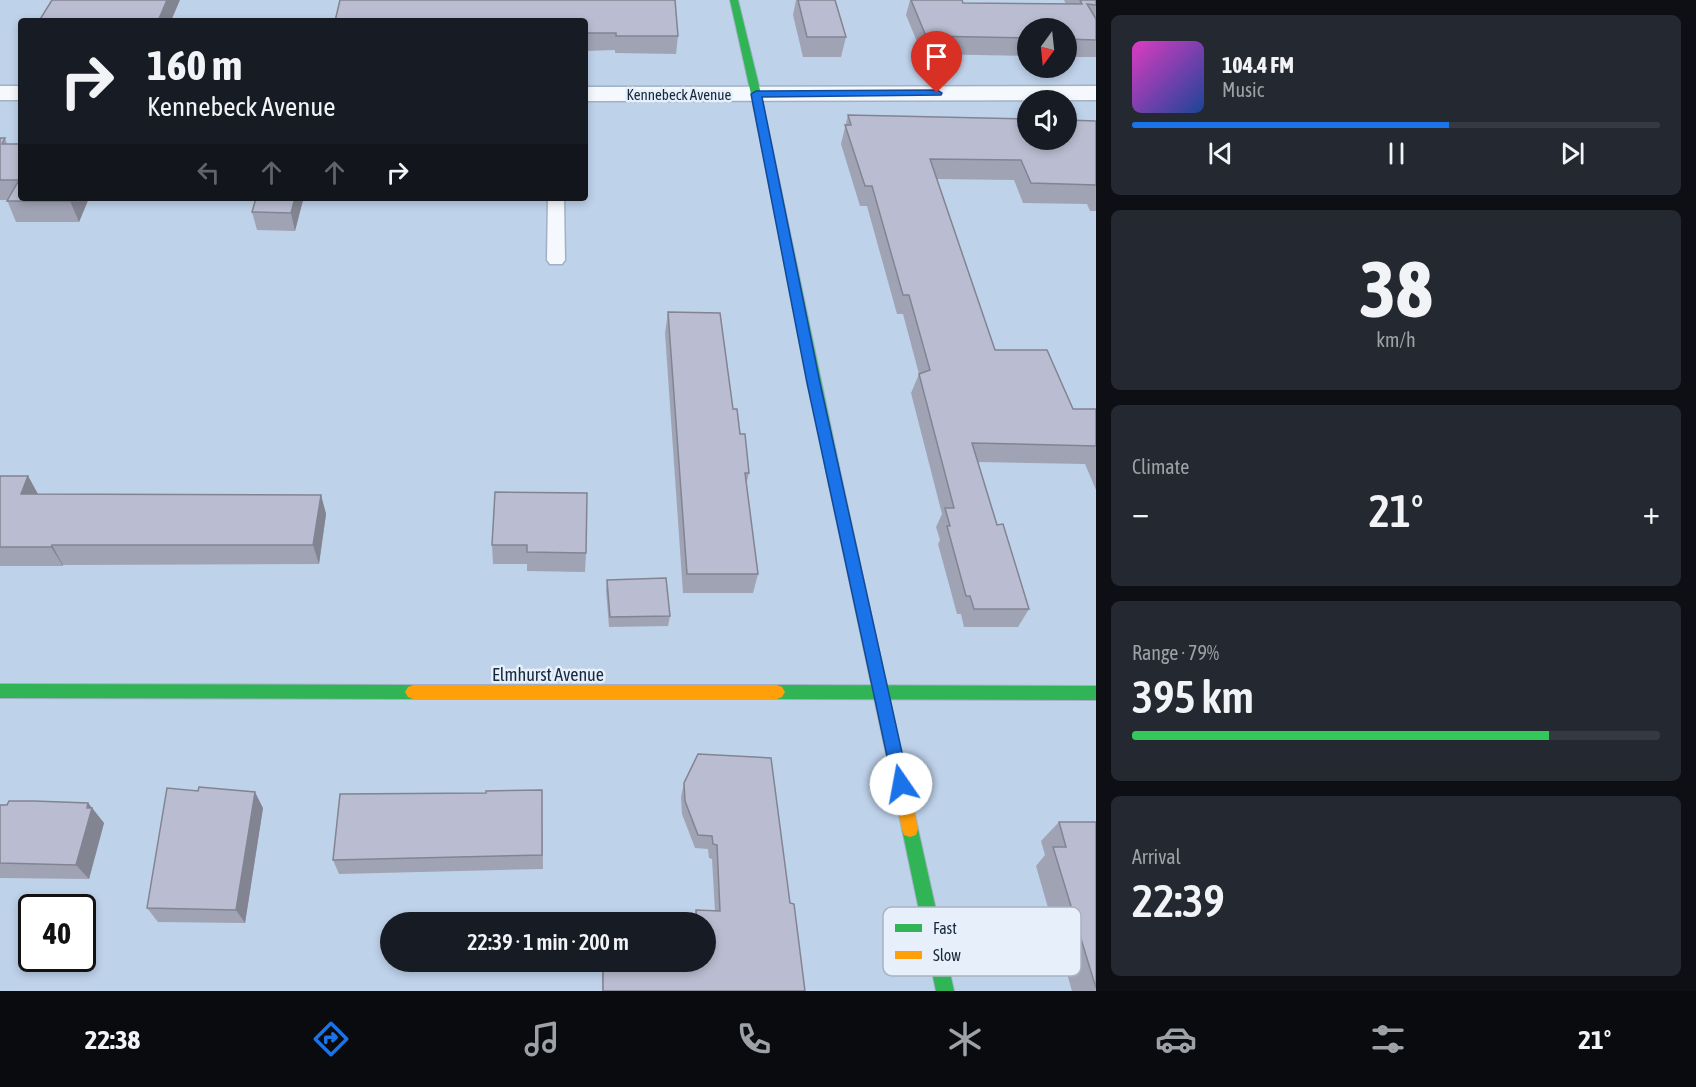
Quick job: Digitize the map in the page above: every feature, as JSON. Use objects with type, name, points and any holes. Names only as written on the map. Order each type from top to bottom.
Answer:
[{"type":"street","points":[[734,0],[756,94],[814,383],[927,907]]},
{"type":"street","points":[[0,93],[18,93]]},
{"type":"street","name":"Kennebeck Avenue","points":[[588,94],[1096,93]]},
{"type":"street","name":"Elmhurst Avenue","points":[[0,691],[1096,693]]},
{"type":"street","points":[[942,976],[945,991]]},
{"type":"lane","points":[[556,201],[556,260]]},
{"type":"building","points":[[52,0],[167,0],[159,18],[41,18]]},
{"type":"building","points":[[340,0],[675,0],[678,36],[616,36],[616,33],[588,33],[588,18],[336,18]]},
{"type":"building","points":[[798,0],[835,0],[846,37],[807,37]]},
{"type":"building","points":[[911,0],[1082,4],[1080,0],[1096,0],[1096,5],[1087,4],[1096,19],[1096,40],[1077,39],[1077,18],[1017,18],[1017,38],[926,36]]},
{"type":"building","points":[[848,115],[1017,119],[1017,150],[1077,150],[1077,120],[1096,121],[1096,185],[1031,183],[1021,160],[930,159],[995,350],[1047,350],[1073,409],[1096,409],[1096,446],[972,443],[997,525],[1003,524],[1029,609],[974,609],[970,596],[966,596],[947,526],[950,526],[945,508],[954,508],[919,374],[930,370],[909,295],[903,295],[872,186],[865,186],[845,125],[851,125]]},
{"type":"building","points":[[0,138],[5,138],[2,144],[18,144],[18,180],[0,180]]},
{"type":"building","points":[[18,182],[18,201],[7,201]]},
{"type":"building","points":[[255,201],[294,201],[291,213],[252,212]]},
{"type":"building","points":[[668,312],[720,313],[733,409],[737,409],[740,434],[745,434],[749,473],[745,473],[758,574],[687,574]]},
{"type":"building","points":[[0,476],[28,476],[21,494],[321,495],[313,545],[0,547]]},
{"type":"building","points":[[495,492],[587,493],[586,553],[527,552],[527,545],[492,545]]},
{"type":"building","points":[[666,578],[670,616],[610,617],[607,580]]},
{"type":"building","points":[[698,754],[771,758],[790,903],[794,904],[805,991],[603,991],[603,972],[716,972],[716,912],[696,912],[696,910],[720,911],[717,845],[713,844],[712,836],[698,835],[685,801],[684,783]]},
{"type":"building","points":[[199,787],[255,792],[236,910],[147,908],[167,788],[198,791]]},
{"type":"building","points":[[542,790],[542,855],[333,860],[340,794],[486,793],[486,791]]},
{"type":"building","points":[[9,801],[88,803],[87,808],[92,808],[76,865],[0,863],[0,805],[7,805]]},
{"type":"building","points":[[1059,822],[1096,822],[1096,988],[1081,939],[1081,907],[1071,907],[1053,847],[1066,847]]},
{"type":"traffic: fast","points":[[734,0],[756,94],[836,485]]},
{"type":"traffic: fast","points":[[0,691],[413,692]]},
{"type":"traffic: fast","points":[[777,692],[1096,693]]},
{"type":"traffic: fast","points":[[910,829],[927,907]]},
{"type":"traffic: fast","points":[[942,976],[945,991]]},
{"type":"traffic: slow","points":[[836,485],[910,829]]},
{"type":"traffic: slow","points":[[413,692],[777,692]]},
{"type":"route","points":[[901,784],[814,383],[756,94],[937,93]]}]
